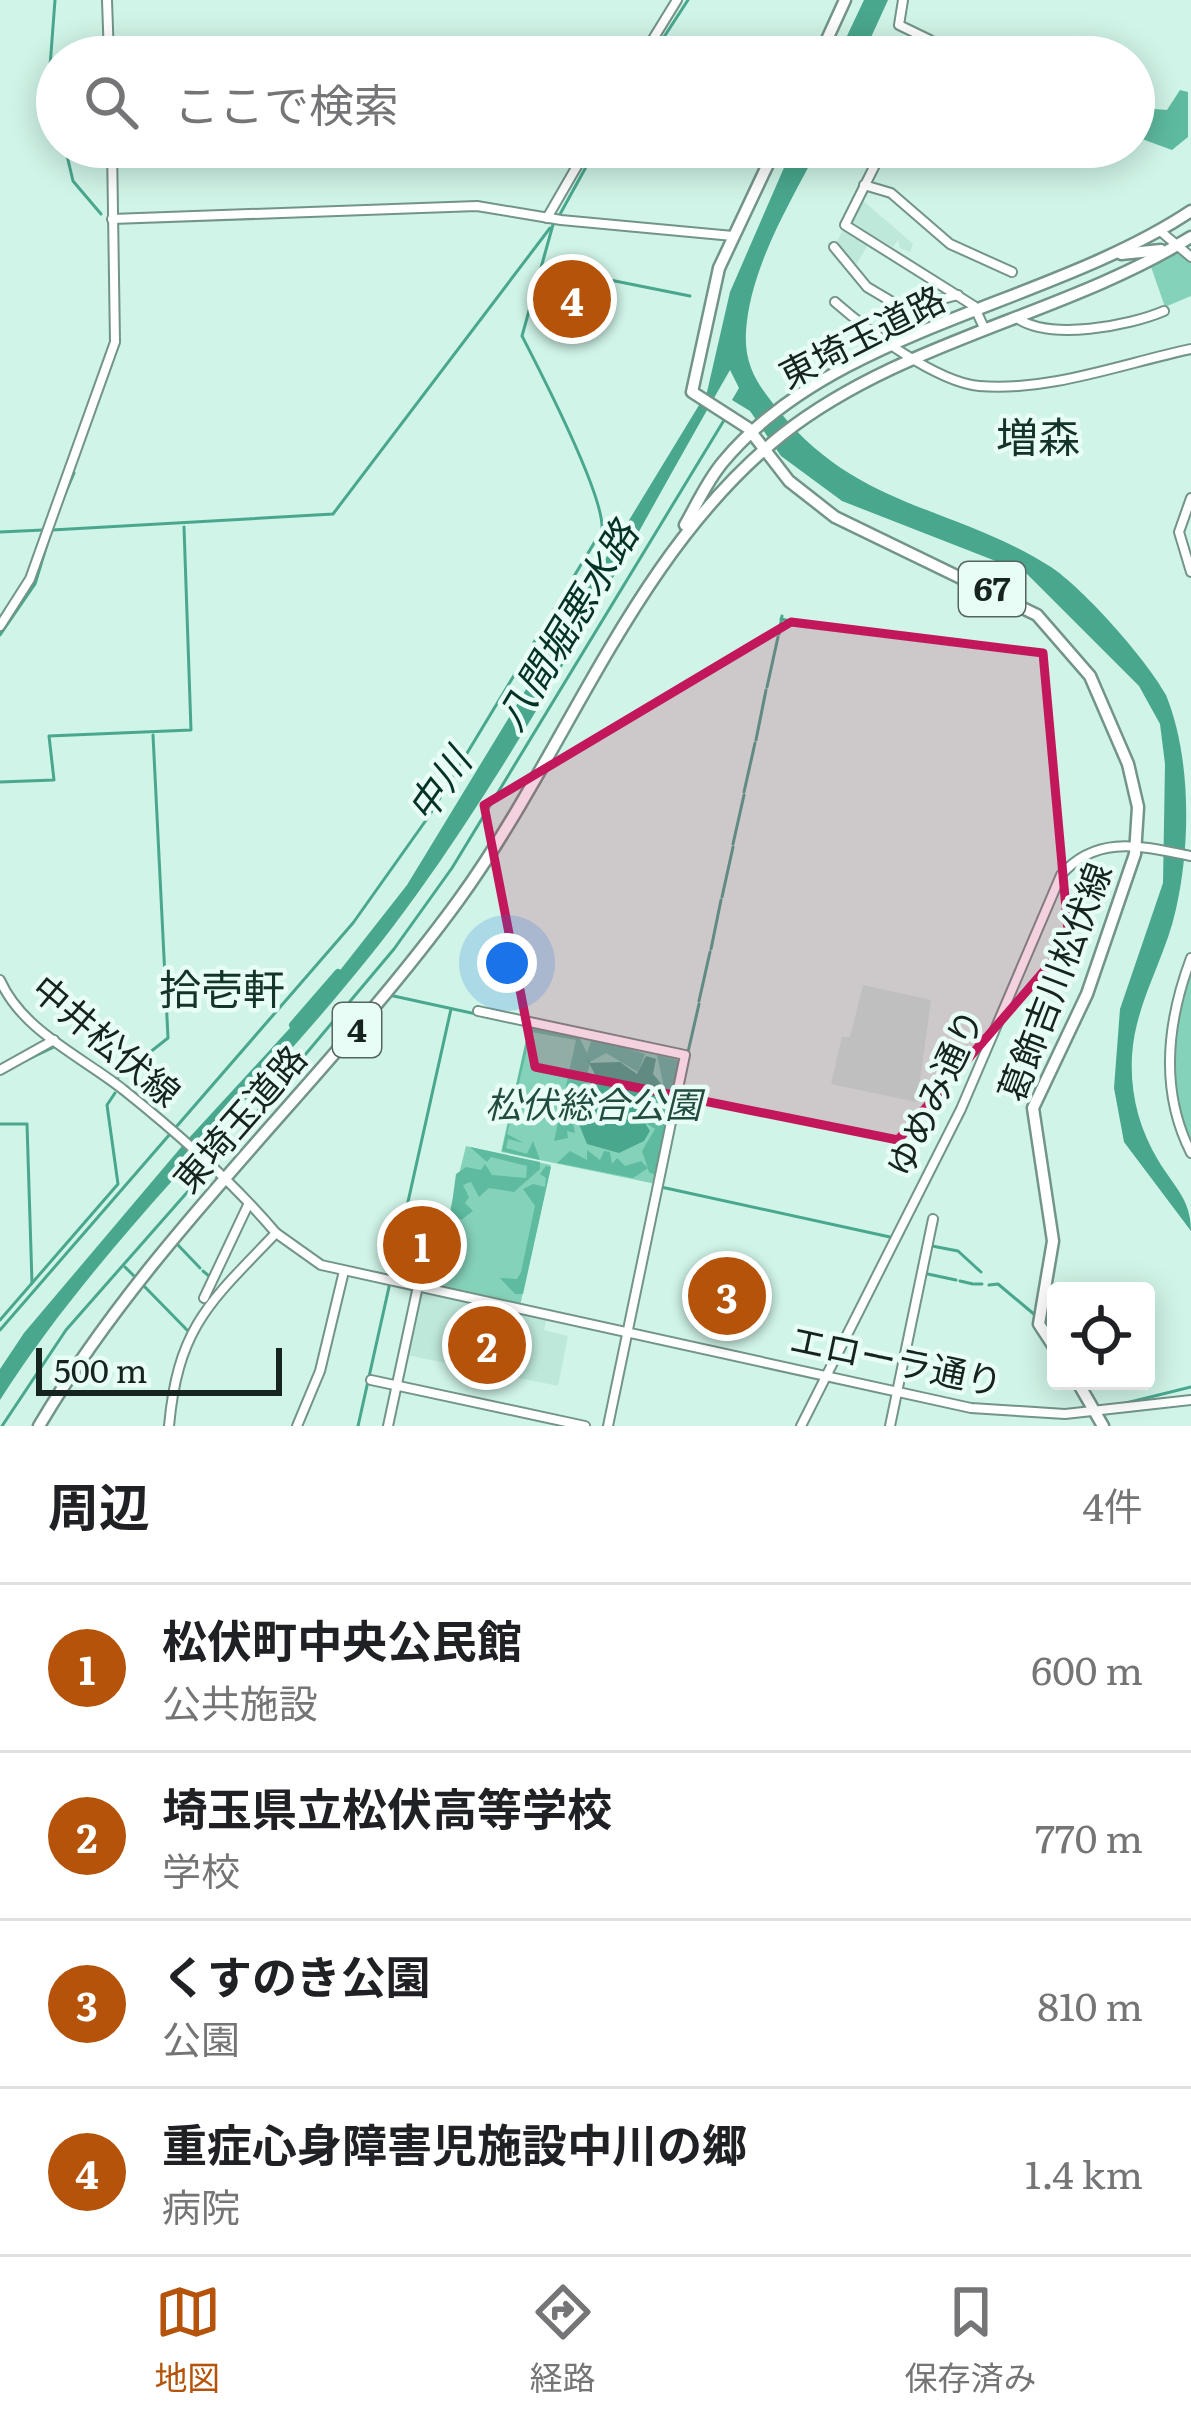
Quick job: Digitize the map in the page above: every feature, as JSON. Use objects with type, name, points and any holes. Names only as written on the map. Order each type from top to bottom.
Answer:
[{"type":"main road","points":[[829,36],[845,0]]},
{"type":"main road","name":"葛飾吉川松伏線","points":[[766,168],[714,285],[692,388],[696,397],[754,432],[796,488],[841,520],[1010,597],[1050,626],[1095,684],[1128,764],[1138,807],[1137,846],[1093,979],[1033,1108],[1053,1241],[1039,1324],[1047,1336]]},
{"type":"main road","name":"東埼玉道路","points":[[39,1426],[123,1304],[389,991],[462,896],[712,476],[754,432],[806,392],[896,346],[1102,260],[1191,211]]},
{"type":"main road","name":"東埼玉道路","points":[[638,607],[698,518],[766,449],[818,410],[917,358],[1018,318],[1191,237]]},
{"type":"main road","points":[[1102,260],[1176,246]]},
{"type":"main road","points":[[1082,1390],[1103,1426]]},
{"type":"street","points":[[107,0],[108,36]]},
{"type":"street","points":[[655,36],[677,0]]},
{"type":"street","points":[[903,0],[898,22],[923,36]]},
{"type":"street","points":[[0,626],[30,579],[115,342],[111,168]]},
{"type":"street","points":[[552,219],[578,168]]},
{"type":"street","points":[[873,168],[845,225],[958,295],[978,313],[985,331]]},
{"type":"street","points":[[864,185],[891,193],[950,244],[1012,272]]},
{"type":"street","points":[[110,219],[477,206],[552,219],[733,236]]},
{"type":"street","points":[[1159,230],[1191,257]]},
{"type":"street","points":[[834,247],[864,284],[904,310],[958,295]]},
{"type":"street","points":[[835,302],[865,329],[967,383],[1018,385],[1191,349]]},
{"type":"street","points":[[1018,318],[1035,326],[1108,327],[1164,311]]},
{"type":"street","points":[[1191,498],[1181,521],[1191,572]]},
{"type":"street","name":"ゆめみ通り","points":[[801,1426],[966,1097],[1052,888],[1082,856],[1107,846],[1191,856]]},
{"type":"street","points":[[1191,958],[1175,1000],[1169,1047],[1177,1114],[1191,1153]]},
{"type":"street","name":"中井松伏線","points":[[0,980],[22,1013],[208,1161],[276,1233]]},
{"type":"street","points":[[478,1011],[685,1055],[608,1426]]},
{"type":"street","points":[[0,1070],[54,1040]]},
{"type":"street","points":[[169,1426],[181,1361],[248,1205]]},
{"type":"street","points":[[890,1426],[933,1219]]},
{"type":"street","points":[[204,1298],[276,1233]]},
{"type":"street","name":"エローラ通り","points":[[276,1233],[314,1263],[999,1412],[1095,1412],[1191,1400]]},
{"type":"street","points":[[297,1426],[320,1371],[344,1270]]},
{"type":"street","points":[[388,1426],[418,1286]]},
{"type":"street","points":[[371,1380],[585,1426]]},
{"type":"highlighted area","points":[[791,622],[1043,653],[1069,942],[898,1140],[535,1067],[484,805]]},
{"type":"shaded area","points":[[1180,90],[1188,92],[1188,137],[1172,150],[1155,144],[1155,109],[1167,110]]},
{"type":"shaded area","points":[[860,198],[913,244],[910,252],[900,248],[898,240],[893,247],[873,236],[856,265],[836,243]]},
{"type":"shaded area","points":[[863,985],[931,1000],[917,1102],[831,1084],[842,1037],[850,1037]]},
{"type":"shaded area","points":[[529,1027],[578,1035],[587,1053],[592,1038],[645,1054],[638,1072],[606,1053],[590,1062],[588,1072],[596,1079],[572,1089],[578,1103],[570,1107],[575,1133],[567,1131],[568,1138],[554,1141],[576,1040],[531,1032],[507,1134],[524,1143],[508,1139],[506,1148],[527,1154],[533,1141],[540,1160],[502,1151]]},
{"type":"shaded area","points":[[657,1055],[681,1061],[657,1176],[649,1172],[642,1151],[655,1129],[643,1121],[643,1111],[665,1092]]},
{"type":"shaded area","points":[[470,1147],[540,1162],[540,1169],[514,1192],[489,1188],[479,1197],[471,1182],[463,1185],[469,1197],[465,1203],[473,1211],[461,1220],[455,1215],[449,1228],[419,1218],[420,1213],[444,1217],[451,1211],[456,1174],[466,1167],[481,1170],[485,1164],[492,1175],[526,1178],[527,1166],[491,1157],[487,1162]]},
{"type":"shaded area","points":[[587,1150],[600,1160],[604,1151],[610,1152],[612,1164],[617,1158],[625,1166],[641,1161],[648,1168],[633,1178],[557,1163],[570,1151],[587,1160]]},
{"type":"shaded area","points":[[551,1167],[523,1294],[515,1294],[500,1278],[517,1279],[521,1272],[535,1206],[523,1189],[533,1184],[545,1187],[546,1178],[540,1174]]},
{"type":"shaded area","points":[[422,1293],[547,1318],[544,1330],[568,1336],[558,1386],[407,1355]]},
{"type":"green space","points":[[1177,253],[1191,260],[1191,296],[1165,307],[1150,264]]},
{"type":"green space","points":[[1191,964],[1191,1149],[1176,1104],[1172,1057]]},
{"type":"green space","name":"松伏総合公園","points":[[529,1026],[684,1059],[656,1184],[501,1152]]},
{"type":"green space","points":[[466,1146],[551,1165],[520,1306],[395,1280],[400,1255],[437,1262]]},
{"type":"water","points":[[864,0],[888,0],[872,36],[847,36]]},
{"type":"water","points":[[784,168],[808,168],[773,236],[749,308],[748,356],[765,393],[810,444],[842,468],[875,488],[979,530],[1051,567],[1114,626],[1166,695],[1184,773],[1184,856],[1171,928],[1134,1037],[1132,1070],[1141,1123],[1185,1202],[1191,1231],[1124,1142],[1114,1088],[1120,1009],[1163,883],[1165,764],[1160,724],[1139,686],[1026,573],[842,501],[781,456],[750,411],[732,400],[739,388],[730,370],[541,702],[417,894],[314,1023],[97,1268],[0,1400],[0,1369],[24,1333],[188,1139],[323,992],[407,885],[707,392],[730,292]]},
{"type":"water","points":[[584,1054],[590,1063],[620,1062],[637,1074],[646,1056],[656,1059],[653,1074],[664,1087],[649,1109],[637,1110],[650,1131],[644,1141],[619,1153],[587,1144],[576,1117],[597,1113],[570,1094],[581,1094],[598,1080]]},
{"type":"waterway","points":[[52,36],[55,0]]},
{"type":"waterway","points":[[665,36],[688,0]]},
{"type":"waterway","points":[[70,168],[73,181],[101,214]]},
{"type":"waterway","points":[[559,216],[585,168]]},
{"type":"waterway","points":[[0,1330],[353,923],[429,816],[602,530],[583,463],[522,336],[554,221]]},
{"type":"waterway","points":[[52,530],[333,514],[550,228]]},
{"type":"waterway","points":[[545,267],[690,296]]},
{"type":"waterway","name":"八間堀悪水路","points":[[220,1156],[394,949],[452,868],[726,417]]},
{"type":"waterway","points":[[59,508],[74,473]]},
{"type":"waterway","points":[[0,782],[54,780],[49,736],[191,730],[184,527]]},
{"type":"waterway","points":[[0,532],[43,530]]},
{"type":"waterway","points":[[0,635],[35,584],[49,538]]},
{"type":"waterway","points":[[779,634],[782,616]]},
{"type":"waterway","points":[[781,619],[804,624]]},
{"type":"waterway","points":[[825,627],[847,631]]},
{"type":"waterway","points":[[767,687],[778,637]]},
{"type":"waterway","points":[[756,740],[766,690]]},
{"type":"waterway","points":[[116,1079],[168,1038],[153,735]]},
{"type":"waterway","points":[[744,792],[755,743]]},
{"type":"waterway","points":[[733,844],[744,795]]},
{"type":"waterway","points":[[722,897],[733,847]]},
{"type":"waterway","points":[[711,949],[721,900]]},
{"type":"waterway","points":[[699,1001],[710,952]]},
{"type":"waterway","name":"中川","points":[[293,1025],[338,973]]},
{"type":"waterway","points":[[389,995],[609,1043]]},
{"type":"waterway","points":[[688,1052],[699,1004]]},
{"type":"waterway","points":[[358,1426],[451,1009]]},
{"type":"waterway","points":[[12,1067],[54,1047]]},
{"type":"waterway","points":[[0,1320],[118,1184],[107,1105],[115,1093]]},
{"type":"waterway","points":[[0,1124],[27,1124],[32,1283]]},
{"type":"waterway","name":"八間堀悪水路","points":[[2,1426],[66,1330],[205,1172]]},
{"type":"waterway","points":[[661,1187],[890,1237]]},
{"type":"waterway","points":[[178,1245],[200,1268]]},
{"type":"waterway","points":[[932,1246],[958,1251],[981,1272]]},
{"type":"waterway","points":[[125,1267],[135,1277]]},
{"type":"waterway","points":[[203,1271],[209,1276]]},
{"type":"waterway","points":[[923,1273],[956,1280]]},
{"type":"waterway","points":[[960,1281],[973,1284]]},
{"type":"waterway","points":[[975,1284],[982,1284]]},
{"type":"waterway","points":[[989,1285],[998,1284],[1035,1315]]},
{"type":"waterway","points":[[144,1286],[187,1330]]},
{"type":"waterway","points":[[1122,1404],[1191,1387]]},
{"type":"place","name":"重症心身障害児施設中川の郷","points":[[572,299]]},
{"type":"place","name":"松伏町中央公民館","points":[[422,1245]]},
{"type":"place","name":"くすのき公園","points":[[727,1296]]},
{"type":"place","name":"埼玉県立松伏高等学校","points":[[487,1345]]},
{"type":"district","name":"増森","points":[[1038,438]]},
{"type":"district","name":"拾壱軒","points":[[222,990]]}]
